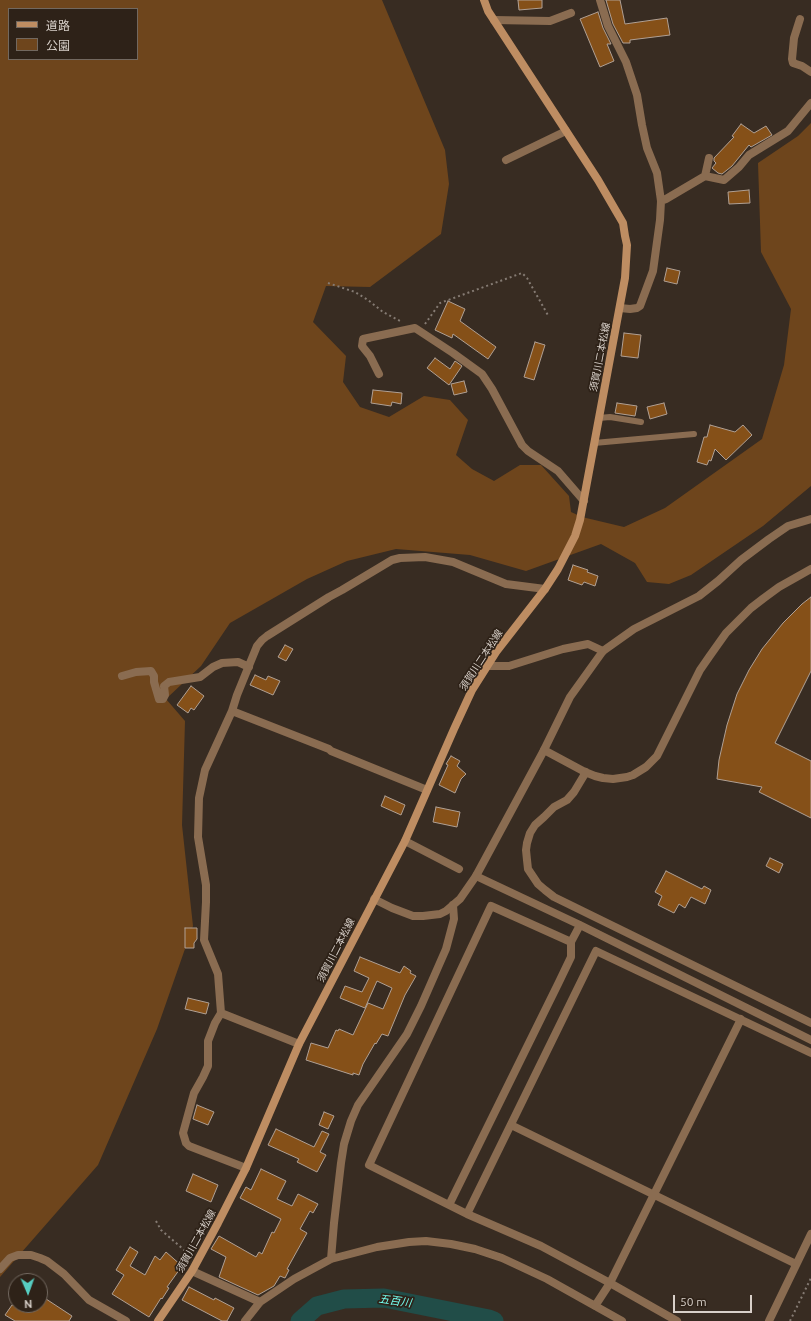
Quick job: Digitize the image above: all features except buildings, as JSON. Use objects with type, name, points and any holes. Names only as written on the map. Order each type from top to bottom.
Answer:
[{"type":"main road","name":"須賀川二本松線","points":[[158,1321],[192,1271],[246,1168],[298,1044],[405,841],[469,696],[496,652],[545,589],[576,536],[584,501],[620,308],[625,278],[627,245],[623,223],[598,180],[488,11],[484,0]]},
{"type":"street","points":[[600,0],[608,26],[626,62],[637,95],[642,125],[657,173],[660,201],[660,220],[653,271],[640,306],[630,309],[620,308]]},
{"type":"street","points":[[494,20],[550,21],[570,13]]},
{"type":"street","points":[[800,19],[794,38],[792,59],[793,63],[811,72]]},
{"type":"street","points":[[660,201],[705,176],[724,180],[739,167],[749,155],[788,131],[811,103]]},
{"type":"street","points":[[506,160],[566,131]]},
{"type":"street","points":[[705,176],[709,158]]},
{"type":"street","points":[[379,374],[370,356],[362,346],[363,339],[418,330],[453,352],[482,374],[492,389],[522,445],[528,452],[558,471],[584,501]]},
{"type":"street","points":[[374,899],[413,916],[423,916],[440,914],[460,899],[476,876],[544,750],[570,697],[603,651],[634,629],[698,596],[718,581],[741,560],[788,526],[811,519]]},
{"type":"street","points":[[246,1168],[189,1146],[186,1143],[183,1133],[194,1093],[208,1066],[208,1041],[215,1023],[221,1013],[218,974],[204,940],[206,885],[198,837],[198,798],[205,770],[232,711],[257,646],[268,636],[329,597],[392,560],[400,558],[425,558],[453,562],[506,584],[545,589]]},
{"type":"street","points":[[544,750],[586,772],[603,778],[620,778],[633,775],[646,767],[658,756],[700,670],[726,633],[751,608],[764,598],[779,587],[811,569]]},
{"type":"street","points":[[488,666],[509,666],[563,649],[588,644],[603,651]]},
{"type":"street","points":[[122,676],[136,672],[151,671],[154,676],[155,687],[159,699],[163,699],[165,695],[164,686],[169,682],[200,677],[222,663],[238,662],[249,666]]},
{"type":"street","points":[[232,711],[329,749],[427,790]]},
{"type":"street","points":[[586,772],[574,792],[567,800],[554,808],[535,825],[530,833],[526,850],[528,869],[538,884],[554,897],[811,1023]]},
{"type":"street","points":[[405,841],[459,869]]},
{"type":"street","points":[[476,876],[580,925],[811,1040]]},
{"type":"street","points":[[331,1259],[341,1163],[344,1144],[351,1121],[358,1105],[406,1034],[421,1006],[446,949],[454,919],[453,905]]},
{"type":"street","points":[[571,942],[491,906],[369,1165],[467,1214],[541,1246],[677,1321]]},
{"type":"street","points":[[449,1205],[571,957],[571,942],[580,925]]},
{"type":"street","points":[[467,1214],[596,951],[811,1053]]},
{"type":"street","points":[[221,1013],[298,1044]]},
{"type":"street","points":[[595,1306],[610,1283],[741,1019]]},
{"type":"street","points":[[511,1125],[796,1264]]},
{"type":"street","points":[[769,1321],[811,1234]]},
{"type":"street","points":[[245,1321],[260,1302],[294,1279],[331,1259],[377,1247],[426,1241],[475,1249],[502,1258],[547,1279],[622,1321]]},
{"type":"street","points":[[0,1269],[10,1258],[18,1255],[32,1255],[40,1258],[47,1261],[64,1274],[90,1300],[126,1321]]},
{"type":"street","points":[[192,1271],[260,1302]]},
{"type":"lane","points":[[599,418],[610,417],[641,422]]},
{"type":"lane","points":[[594,443],[694,434]]},
{"type":"path","points":[[328,283],[355,292],[383,312],[418,330],[440,303],[522,273],[527,278],[549,317]]},
{"type":"path","points":[[156,1221],[161,1230],[197,1262]]},
{"type":"path","points":[[790,1321],[811,1278]]},
{"type":"green space","points":[[0,0],[382,0],[445,150],[449,184],[441,234],[370,287],[326,286],[313,322],[346,356],[343,382],[360,407],[389,417],[424,396],[450,400],[468,420],[456,455],[472,469],[494,481],[520,465],[541,465],[569,496],[571,512],[582,517],[624,527],[665,508],[762,439],[784,365],[791,309],[761,252],[758,163],[798,136],[811,123],[811,486],[763,526],[691,575],[669,584],[647,582],[635,563],[601,544],[526,571],[470,555],[396,549],[347,561],[307,579],[230,623],[201,666],[166,699],[185,721],[182,825],[193,926],[157,1029],[98,1165],[0,1277]]},
{"type":"waterway","name":"五百川","points":[[300,1321],[317,1306],[344,1299],[384,1298],[494,1321]]}]
